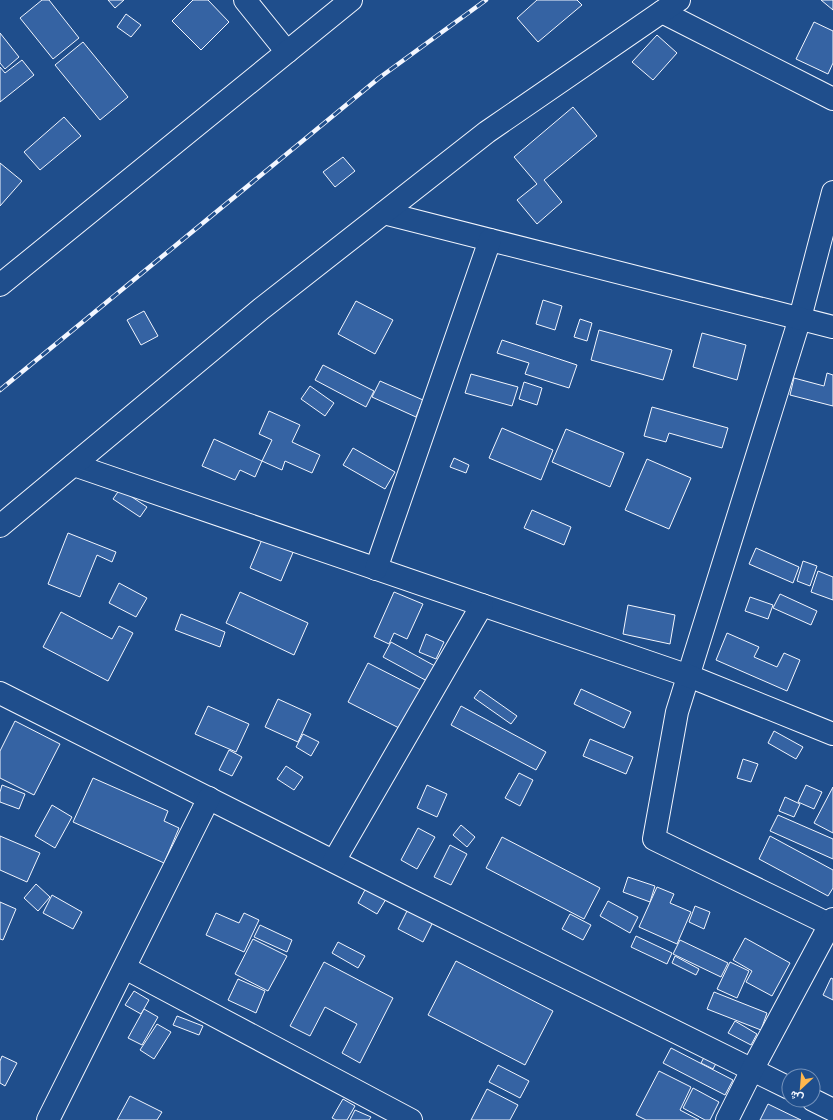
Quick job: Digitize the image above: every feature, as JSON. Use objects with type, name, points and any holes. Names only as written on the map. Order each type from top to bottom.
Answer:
[{"type":"street","points":[[245,0],[287,52]]},
{"type":"street","points":[[0,285],[351,0]]},
{"type":"street","points":[[0,526],[261,309],[487,132],[670,6],[833,99]]},
{"type":"street","points":[[727,1120],[752,1070],[832,923],[654,839],[678,712],[800,318],[833,192]]},
{"type":"street","points":[[384,213],[833,327]]},
{"type":"street","points":[[376,569],[490,240]]},
{"type":"street","points":[[74,465],[689,676],[833,734]]},
{"type":"street","points":[[334,861],[482,605]]},
{"type":"street","points":[[1,694],[781,1084]]},
{"type":"street","points":[[48,1120],[210,798]]},
{"type":"street","points":[[125,968],[412,1120]]},
{"type":"street","points":[[821,1104],[833,1110]]},
{"type":"building","points":[[42,0],[49,0],[79,38],[53,59],[20,18]]},
{"type":"building","points":[[108,0],[124,0],[115,8]]},
{"type":"building","points":[[193,0],[208,0],[229,22],[201,50],[172,21]]},
{"type":"building","points":[[537,0],[577,0],[582,5],[538,42],[517,18]]},
{"type":"building","points":[[821,0],[833,0],[833,10]]},
{"type":"building","points":[[126,14],[141,25],[131,37],[117,27]]},
{"type":"building","points":[[814,22],[833,31],[833,63],[828,74],[796,59]]},
{"type":"building","points":[[0,33],[19,57],[5,69],[0,63]]},
{"type":"building","points":[[657,35],[677,53],[653,80],[632,62]]},
{"type":"building","points":[[83,42],[128,97],[100,120],[55,65]]},
{"type":"building","points":[[22,60],[34,75],[0,102],[0,67],[5,73]]},
{"type":"building","points":[[573,107],[597,136],[544,180],[562,202],[537,224],[517,200],[537,184],[514,157]]},
{"type":"building","points":[[64,117],[81,136],[40,170],[24,152]]},
{"type":"building","points":[[343,157],[355,171],[335,187],[323,172]]},
{"type":"building","points":[[0,163],[22,181],[0,206]]},
{"type":"building","points":[[543,300],[562,306],[555,330],[536,324]]},
{"type":"building","points":[[356,301],[393,320],[375,354],[338,334]]},
{"type":"building","points":[[144,311],[158,336],[141,345],[127,320]]},
{"type":"building","points":[[580,319],[592,323],[587,341],[574,337]]},
{"type":"building","points":[[599,330],[672,350],[663,380],[591,360]]},
{"type":"building","points":[[702,333],[746,345],[737,380],[693,367]]},
{"type":"building","points":[[502,340],[577,365],[569,388],[525,374],[529,363],[497,353]]},
{"type":"building","points":[[323,365],[374,391],[366,407],[315,380]]},
{"type":"building","points":[[827,373],[833,375],[833,406],[790,395],[794,378],[824,386]]},
{"type":"building","points":[[471,374],[518,387],[512,406],[465,393]]},
{"type":"building","points":[[380,381],[423,400],[416,417],[372,397]]},
{"type":"building","points":[[524,382],[542,388],[537,405],[519,399]]},
{"type":"building","points":[[310,386],[334,403],[325,416],[301,399]]},
{"type":"building","points":[[652,407],[728,428],[722,448],[669,433],[666,442],[644,436]]},
{"type":"building","points":[[269,411],[300,425],[292,442],[320,455],[312,473],[285,461],[282,470],[262,461],[272,440],[259,434]]},
{"type":"building","points":[[502,428],[553,450],[541,480],[489,458]]},
{"type":"building","points":[[566,429],[624,453],[610,487],[552,462]]},
{"type":"building","points":[[214,439],[262,461],[255,477],[240,470],[235,480],[202,466]]},
{"type":"building","points":[[353,448],[395,472],[385,489],[343,465]]},
{"type":"building","points":[[454,458],[469,465],[466,473],[450,467]]},
{"type":"building","points":[[647,459],[691,478],[669,529],[625,510]]},
{"type":"building","points":[[120,489],[147,507],[140,517],[113,499]]},
{"type":"building","points":[[532,510],[571,527],[564,545],[524,528]]},
{"type":"building","points":[[68,533],[116,552],[112,562],[97,555],[80,597],[48,584]]},
{"type":"building","points":[[263,537],[294,550],[281,581],[250,568]]},
{"type":"building","points":[[756,548],[799,567],[793,583],[749,564]]},
{"type":"building","points":[[803,561],[817,566],[810,586],[797,581]]},
{"type":"building","points":[[818,571],[833,577],[833,600],[811,592]]},
{"type":"building","points":[[119,583],[147,598],[136,617],[109,603]]},
{"type":"building","points":[[240,592],[308,623],[294,655],[226,623]]},
{"type":"building","points":[[394,592],[423,604],[407,639],[394,633],[389,644],[374,637]]},
{"type":"building","points":[[780,594],[817,611],[811,625],[773,608]]},
{"type":"building","points":[[750,597],[773,605],[768,619],[745,611]]},
{"type":"building","points":[[628,605],[675,615],[670,644],[623,634]]},
{"type":"building","points":[[61,612],[112,639],[119,626],[133,633],[108,681],[43,647]]},
{"type":"building","points":[[181,614],[225,632],[220,647],[175,630]]},
{"type":"building","points":[[727,633],[759,647],[754,657],[777,667],[784,653],[800,660],[787,691],[716,660]]},
{"type":"building","points":[[426,634],[444,642],[436,659],[419,652]]},
{"type":"building","points":[[391,642],[435,666],[427,681],[383,657]]},
{"type":"building","points":[[368,663],[421,690],[401,729],[348,702]]},
{"type":"building","points":[[581,689],[631,712],[624,728],[574,704]]},
{"type":"building","points":[[480,690],[517,716],[511,724],[474,698]]},
{"type":"building","points":[[278,699],[311,714],[298,742],[265,727]]},
{"type":"building","points":[[208,706],[249,724],[236,752],[195,734]]},
{"type":"building","points":[[461,706],[546,752],[536,770],[451,725]]},
{"type":"building","points":[[15,721],[60,744],[34,795],[0,778],[0,751]]},
{"type":"building","points":[[774,731],[803,747],[796,759],[768,743]]},
{"type":"building","points":[[303,734],[319,742],[311,756],[296,747]]},
{"type":"building","points":[[590,739],[633,757],[626,774],[583,756]]},
{"type":"building","points":[[229,750],[242,757],[232,776],[219,770]]},
{"type":"building","points":[[743,759],[758,764],[751,782],[737,778]]},
{"type":"building","points":[[286,766],[303,777],[294,790],[277,779]]},
{"type":"building","points":[[519,773],[533,780],[520,806],[505,798]]},
{"type":"building","points":[[93,778],[168,811],[164,821],[179,828],[164,863],[73,822]]},
{"type":"building","points":[[2,785],[25,794],[19,809],[0,802]]},
{"type":"building","points":[[427,785],[447,794],[437,817],[417,808]]},
{"type":"building","points":[[806,785],[822,792],[814,809],[798,802]]},
{"type":"building","points":[[833,787],[833,833],[814,823]]},
{"type":"building","points":[[785,797],[800,804],[794,817],[779,811]]},
{"type":"building","points":[[52,805],[72,817],[55,848],[35,836]]},
{"type":"building","points":[[778,815],[833,839],[833,859],[770,831]]},
{"type":"building","points":[[461,825],[475,837],[467,847],[453,835]]},
{"type":"building","points":[[418,828],[435,837],[417,869],[401,860]]},
{"type":"building","points":[[0,836],[40,853],[27,882],[0,870]]},
{"type":"building","points":[[770,836],[833,870],[833,888],[828,896],[759,859]]},
{"type":"building","points":[[502,837],[600,888],[584,919],[486,868]]},
{"type":"building","points":[[450,845],[467,854],[451,885],[434,877]]},
{"type":"building","points":[[628,877],[655,886],[650,902],[623,892]]},
{"type":"building","points":[[36,884],[50,897],[38,911],[24,898]]},
{"type":"building","points":[[657,887],[674,894],[670,903],[691,912],[677,944],[639,927]]},
{"type":"building","points":[[366,888],[386,899],[377,914],[358,903]]},
{"type":"building","points":[[52,895],[82,912],[73,929],[43,913]]},
{"type":"building","points":[[608,901],[638,917],[630,933],[600,916]]},
{"type":"building","points":[[0,902],[16,909],[3,940],[0,939]]},
{"type":"building","points":[[695,906],[710,912],[704,929],[689,922]]},
{"type":"building","points":[[408,909],[433,922],[423,942],[398,929]]},
{"type":"building","points":[[216,913],[239,923],[244,913],[259,920],[244,952],[206,935]]},
{"type":"building","points":[[570,914],[591,925],[583,940],[562,929]]},
{"type":"building","points":[[260,925],[292,940],[287,952],[254,937]]},
{"type":"building","points":[[636,936],[672,953],[667,964],[631,947]]},
{"type":"building","points":[[745,938],[790,963],[772,996],[746,982],[752,971],[733,960]]},
{"type":"building","points":[[253,939],[287,956],[268,991],[235,974]]},
{"type":"building","points":[[680,940],[728,963],[721,977],[673,954]]},
{"type":"building","points":[[338,942],[365,956],[358,968],[332,953]]},
{"type":"building","points":[[675,956],[699,969],[696,975],[672,963]]},
{"type":"building","points":[[456,961],[553,1011],[525,1065],[428,1015]]},
{"type":"building","points":[[324,962],[393,998],[360,1063],[342,1053],[357,1024],[325,1007],[310,1036],[290,1026]]},
{"type":"building","points":[[730,962],[749,971],[737,998],[717,989]]},
{"type":"building","points":[[831,978],[833,979],[833,1000],[823,995]]},
{"type":"building","points":[[238,979],[265,991],[256,1013],[228,1000]]},
{"type":"building","points":[[134,991],[149,1000],[141,1014],[125,1005]]},
{"type":"building","points":[[714,992],[767,1013],[761,1030],[707,1009]]},
{"type":"building","points":[[144,1009],[158,1017],[142,1045],[128,1038]]},
{"type":"building","points":[[177,1016],[203,1026],[199,1035],[173,1025]]},
{"type":"building","points":[[735,1021],[757,1034],[751,1045],[728,1033]]},
{"type":"building","points":[[157,1024],[171,1032],[154,1059],[140,1050]]},
{"type":"building","points":[[671,1048],[733,1080],[725,1095],[663,1063]]},
{"type":"building","points":[[709,1048],[721,1054],[713,1069],[701,1063]]},
{"type":"building","points":[[2,1056],[17,1063],[5,1086],[0,1083],[0,1061]]},
{"type":"building","points":[[498,1065],[529,1081],[520,1098],[489,1082]]},
{"type":"building","points":[[659,1071],[691,1087],[680,1110],[699,1120],[646,1120],[636,1115]]},
{"type":"building","points":[[693,1088],[719,1102],[710,1120],[705,1120],[683,1108]]},
{"type":"building","points":[[487,1089],[518,1105],[510,1120],[471,1120]]},
{"type":"building","points":[[130,1096],[162,1112],[157,1120],[117,1120]]},
{"type":"building","points":[[343,1099],[355,1106],[347,1120],[336,1120],[332,1118]]},
{"type":"building","points":[[768,1104],[801,1120],[760,1120]]},
{"type":"building","points":[[355,1110],[371,1117],[369,1120],[350,1120]]},
{"type":"railway","points":[[0,390],[379,78],[486,0]]}]
